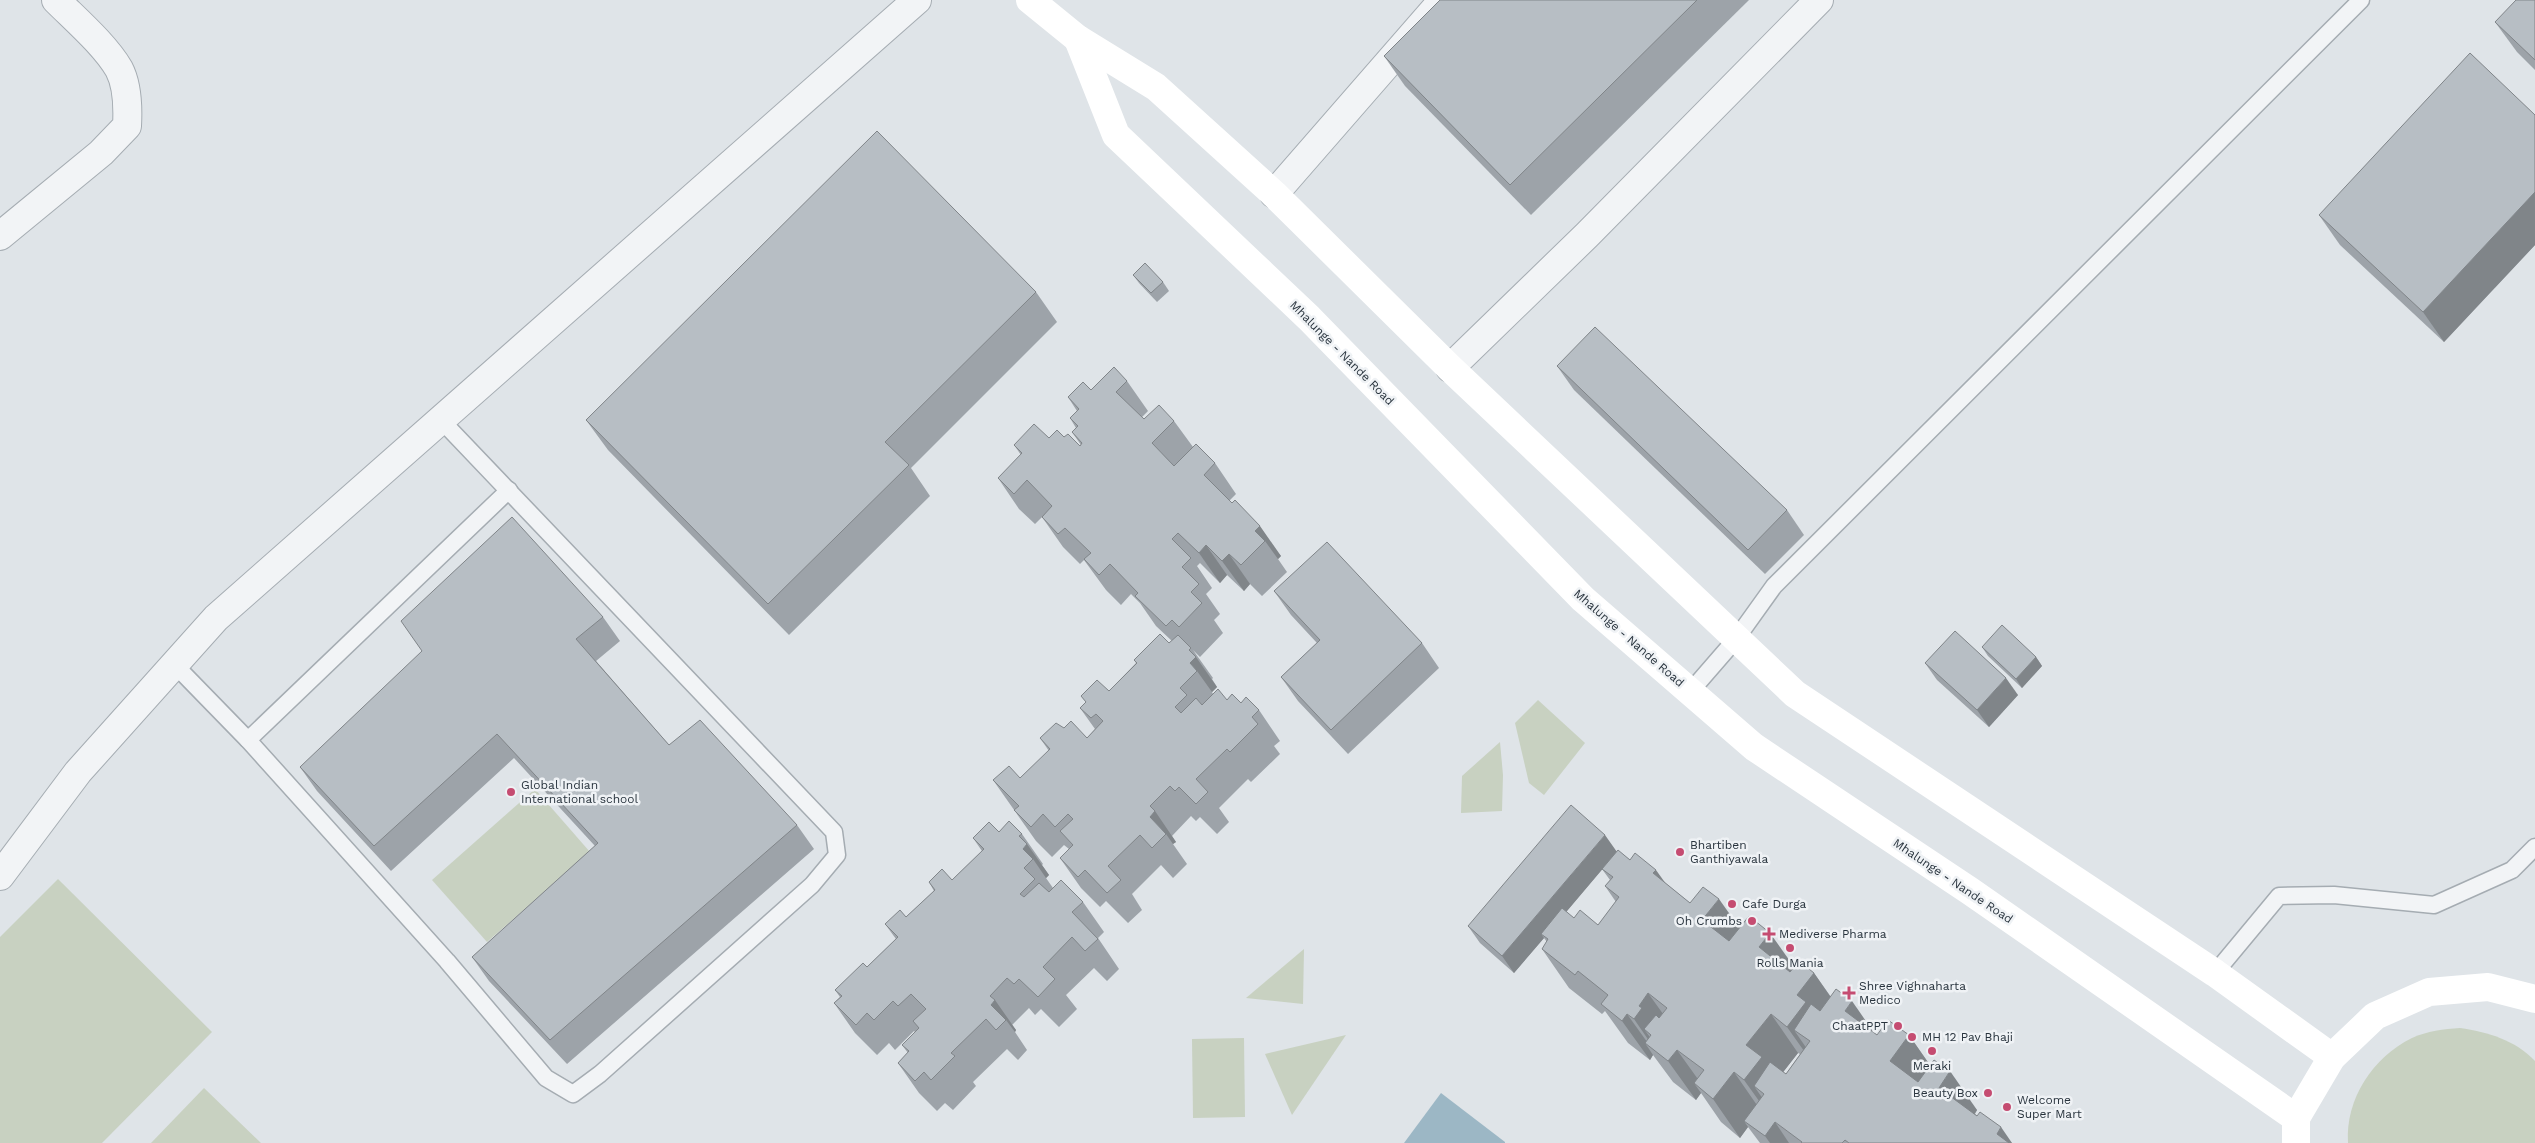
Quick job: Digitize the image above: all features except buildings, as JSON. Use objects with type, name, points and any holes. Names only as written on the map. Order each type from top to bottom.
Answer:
[{"type":"main road","name":"Mhalunge - Nande Road","points":[[1030,0],[1078,39],[1156,87],[1274,194],[1450,368],[1795,694],[2215,974],[2332,1057]]},
{"type":"main road","name":"Mhalunge - Nande Road","points":[[1078,39],[1116,135],[1309,318],[1583,600],[1754,747],[1970,891],[2296,1130]]},
{"type":"main road","points":[[2296,1130],[2332,1057],[2375,1016],[2429,992],[2488,987],[2535,999]]},
{"type":"street","points":[[0,236],[101,153],[127,126],[128,101],[119,70],[94,38],[56,0]]},
{"type":"street","points":[[0,876],[78,772],[173,663],[216,618],[917,0]]},
{"type":"street","points":[[1274,194],[1443,0]]},
{"type":"street","points":[[1450,368],[1580,242],[1819,0]]},
{"type":"lane","points":[[1690,692],[1736,639],[1774,586],[2361,0]]},
{"type":"lane","points":[[173,663],[248,740],[447,961],[546,1078],[573,1094],[600,1074],[812,885],[837,855],[834,832],[680,673],[441,420]]},
{"type":"lane","points":[[248,740],[509,490]]},
{"type":"lane","points":[[2215,974],[2279,896],[2334,895],[2434,905],[2512,870],[2535,847]]},
{"type":"green space","points":[[1538,700],[1585,743],[1544,795],[1529,783],[1515,723]]},
{"type":"green space","points":[[1500,742],[1503,775],[1502,811],[1461,813],[1462,776]]},
{"type":"green space","points":[[535,789],[590,852],[487,942],[432,880]]},
{"type":"green space","points":[[58,879],[212,1032],[102,1143],[0,1143],[0,937]]},
{"type":"green space","points":[[1304,949],[1303,1004],[1246,998]]},
{"type":"green space","points":[[2460,1028],[2481,1032],[2510,1042],[2535,1061],[2535,1143],[2348,1143],[2351,1111],[2357,1095],[2364,1081],[2385,1056],[2412,1038],[2436,1031]]},
{"type":"green space","points":[[1346,1035],[1292,1115],[1265,1054]]},
{"type":"green space","points":[[1244,1038],[1245,1117],[1193,1118],[1192,1039]]},
{"type":"green space","points":[[204,1088],[261,1143],[151,1143]]},
{"type":"water","points":[[1441,1093],[1505,1142],[1505,1143],[1404,1143]]},
{"type":"place","name":"Global Indian International school","points":[[511,792]]},
{"type":"place","name":"Bhartiben Ganthiyawala","points":[[1680,852]]},
{"type":"place","name":"Cafe Durga","points":[[1732,904]]},
{"type":"place","name":"Oh Crumbs","points":[[1752,921]]},
{"type":"place","name":"Mediverse Pharma","points":[[1769,934]]},
{"type":"place","name":"Rolls Mania","points":[[1790,948]]},
{"type":"place","name":"Shree Vighnaharta Medico","points":[[1849,993]]},
{"type":"place","name":"ChaatPPT","points":[[1898,1026]]},
{"type":"place","name":"MH 12 Pav Bhaji","points":[[1912,1037]]},
{"type":"place","name":"Meraki","points":[[1932,1051]]},
{"type":"place","name":"Beauty Box","points":[[1988,1093]]},
{"type":"place","name":"Welcome Super Mart","points":[[2007,1107]]}]
